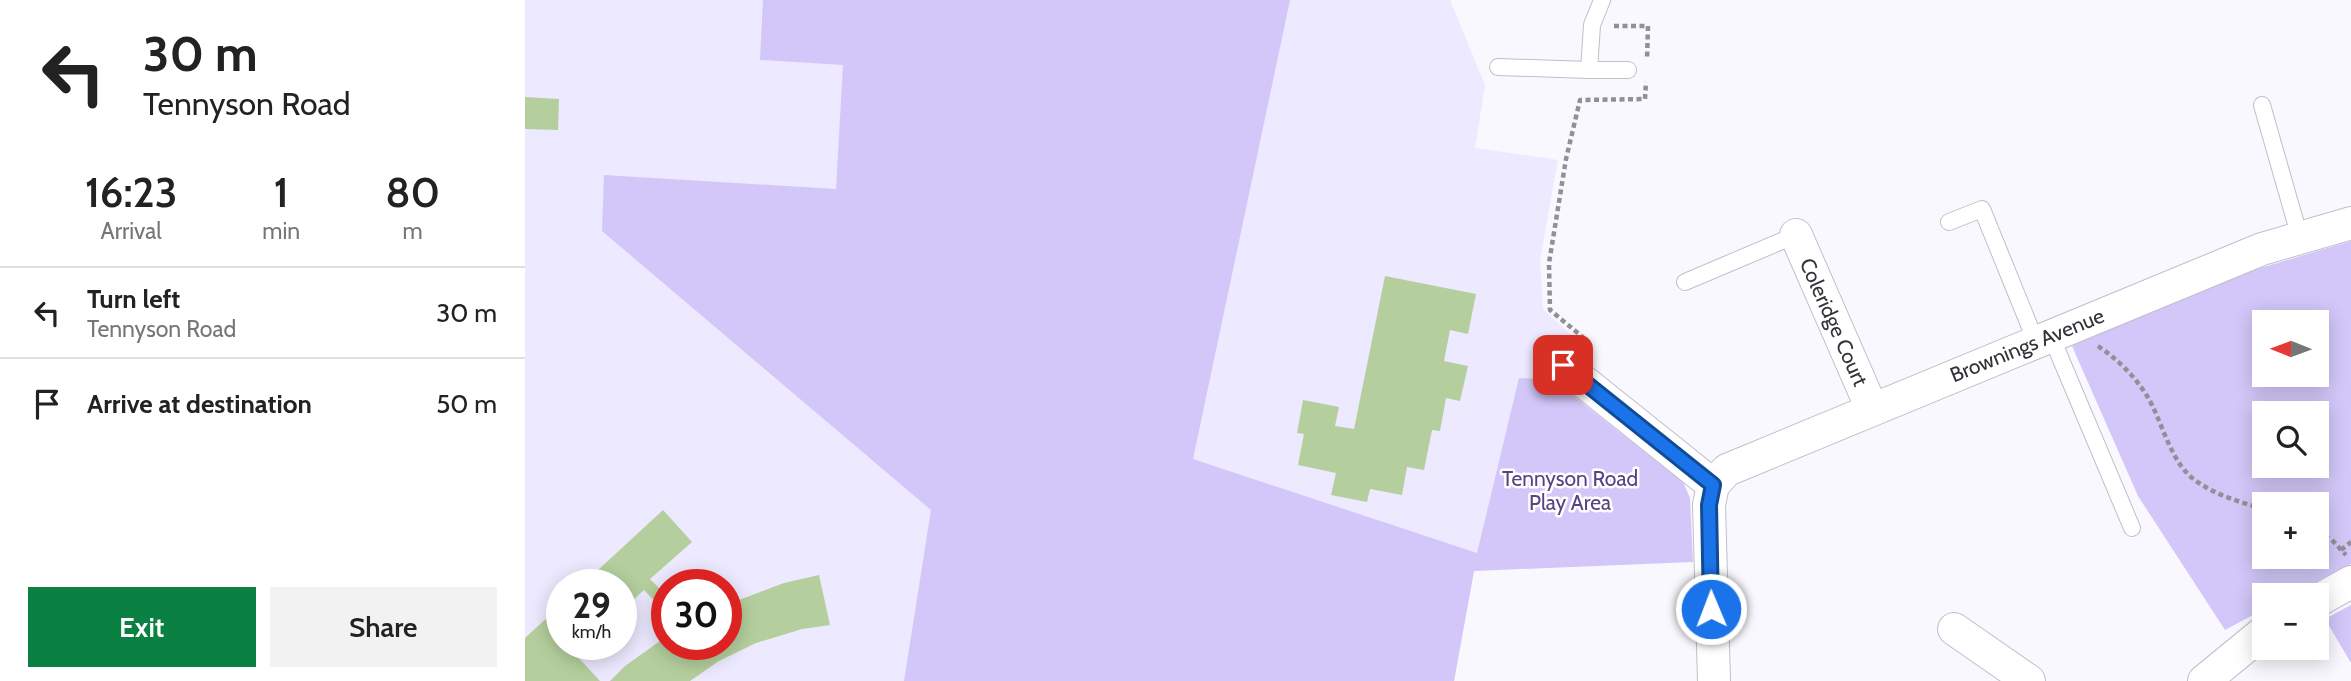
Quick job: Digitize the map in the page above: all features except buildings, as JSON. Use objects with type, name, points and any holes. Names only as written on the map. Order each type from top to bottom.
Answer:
[{"type":"street","name":"Brownings Avenue","points":[[1713,485],[1727,470],[1872,409],[2262,249],[2351,223]]},
{"type":"street","name":"Coleridge Court","points":[[1796,235],[1872,409]]},
{"type":"street","points":[[1574,374],[1713,485],[1709,505],[1714,681]]},
{"type":"street","points":[[2329,594],[2351,582]]},
{"type":"street","points":[[1954,629],[2029,681]]},
{"type":"street","points":[[2203,681],[2252,641]]},
{"type":"lane","points":[[1589,70],[1592,25],[1602,0]]},
{"type":"lane","points":[[1498,67],[1628,71]]},
{"type":"lane","points":[[2262,106],[2300,238]]},
{"type":"lane","points":[[1949,222],[1982,209],[2053,335],[2132,528]]},
{"type":"lane","points":[[1685,282],[1796,235]]},
{"type":"path","points":[[1592,25],[1649,26],[1647,63]]},
{"type":"path","points":[[1574,374],[1585,339],[1550,310],[1549,263],[1566,159],[1580,100],[1645,99],[1646,75]]},
{"type":"path","points":[[2053,335],[2117,359],[2146,395],[2178,462],[2197,483],[2252,505]]},
{"type":"path","points":[[2329,538],[2351,561]]},
{"type":"path","points":[[2341,550],[2351,542]]},
{"type":"shaded area","points":[[525,0],[1450,0],[1485,85],[1475,148],[1558,160],[1540,260],[1543,309],[1578,341],[1552,379],[1520,378],[1474,571],[1454,681],[525,681]]},
{"type":"green space","name":"Tennyson Road Play Area","points":[[763,0],[1290,0],[1193,459],[1477,553],[1519,378],[1552,379],[1683,482],[1690,498],[1693,562],[1474,571],[1454,681],[904,681],[931,510],[602,231],[604,175],[836,189],[843,65],[760,60]]},
{"type":"green space","points":[[2351,241],[2351,564],[2314,583],[2252,583],[2252,615],[2225,630],[2138,496],[2072,346],[2214,282]]},
{"type":"green space","points":[[2351,605],[2351,663],[2329,626],[2329,617]]},
{"type":"route","points":[[1563,365],[1713,485],[1709,505],[1711,609]]}]
